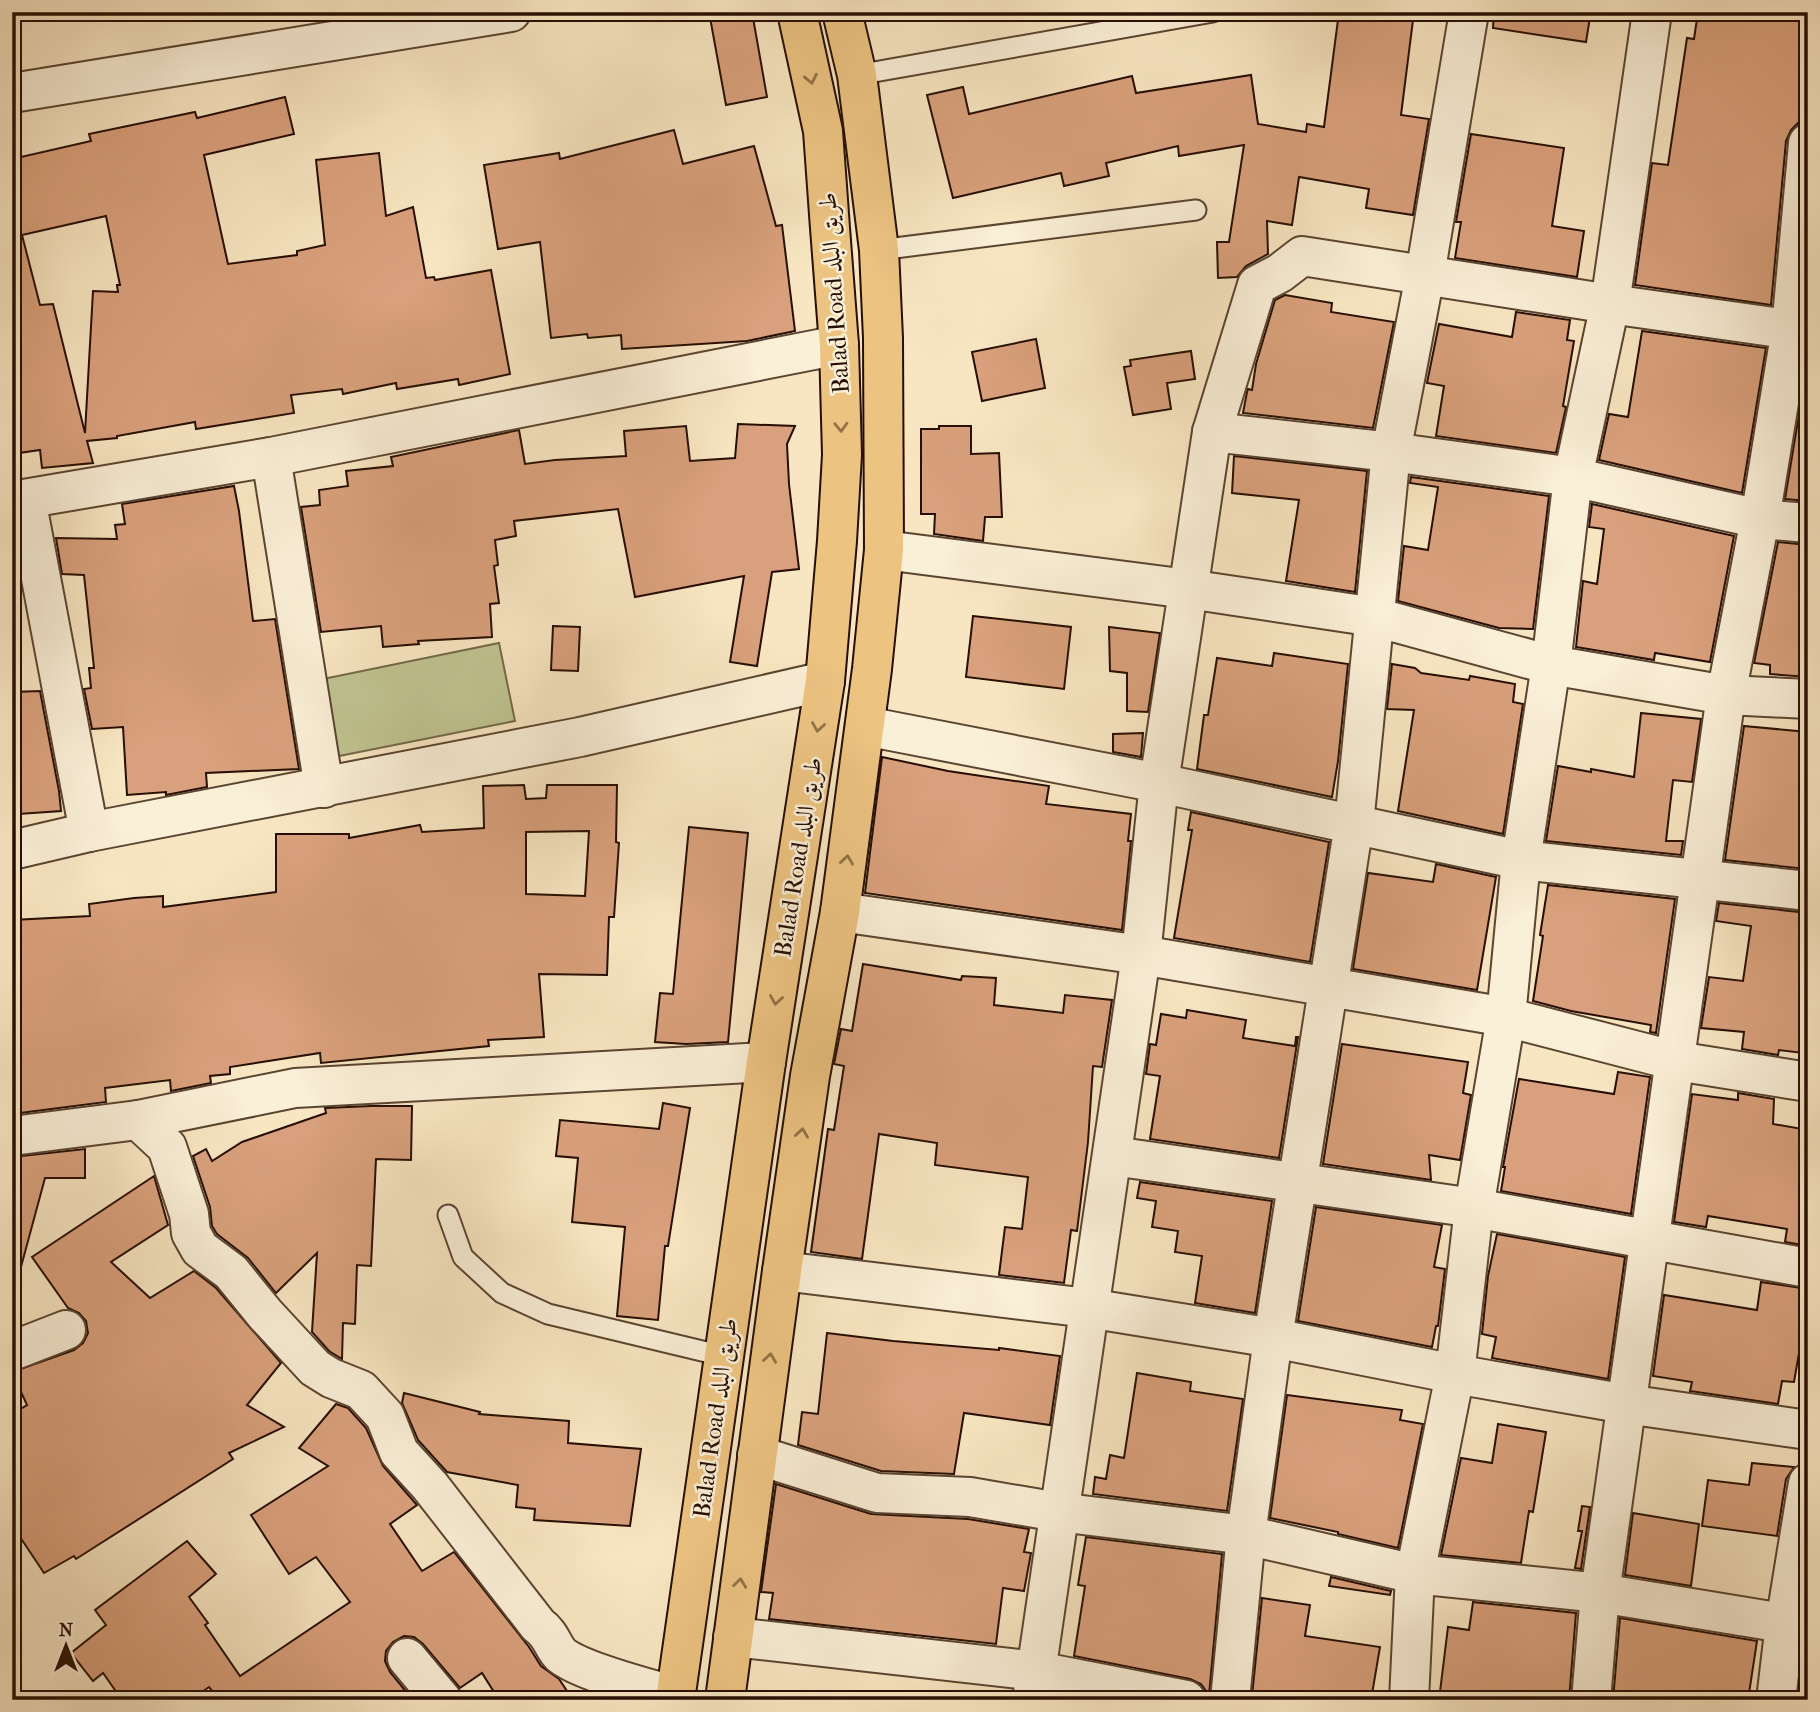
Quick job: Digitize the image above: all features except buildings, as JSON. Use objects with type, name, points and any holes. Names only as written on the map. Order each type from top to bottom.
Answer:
[{"type":"highway","name":"Balad Road طريق البلد","points":[[675,1698],[766,1062],[825,681],[842,456],[839,345],[822,131],[797,12]]},
{"type":"highway","name":"Balad Road طريق البلد","points":[[725,1700],[810,1076],[841,912],[884,550],[883,338],[879,250],[857,75],[842,12]]},
{"type":"street","points":[[12,93],[511,12]]},
{"type":"street","points":[[1230,1700],[1245,1535],[1273,1338],[1354,824],[1391,452],[1425,275],[1469,12]]},
{"type":"street","points":[[1409,1700],[1415,1574],[1455,1374],[1475,1208],[1506,1017],[1521,860],[1551,665],[1573,477],[1610,304],[1652,12]]},
{"type":"street","points":[[1591,1700],[1600,1593],[1726,695],[1799,331],[1808,143]]},
{"type":"street","points":[[1035,1686],[1058,1512],[1141,955],[1159,783],[1212,432],[1257,285],[1302,256],[1799,331]]},
{"type":"street","points":[[89,832],[19,500],[271,457],[839,345]]},
{"type":"street","points":[[1212,432],[1391,452],[1573,477],[1760,519],[1808,523]]},
{"type":"street","points":[[271,457],[324,788]]},
{"type":"street","points":[[884,550],[1188,589],[1375,617],[1551,665],[1726,695],[1808,699]]},
{"type":"street","points":[[12,850],[89,832],[580,737],[825,681]]},
{"type":"street","points":[[865,726],[1159,783],[1521,860],[1808,891]]},
{"type":"street","points":[[841,912],[1141,955],[1506,1017],[1676,1060],[1808,1082]]},
{"type":"street","points":[[12,1136],[138,1120],[295,1088],[766,1062]]},
{"type":"street","points":[[138,1120],[167,1147],[189,1214],[191,1233],[200,1249],[231,1272],[315,1368],[331,1378],[361,1390],[385,1416],[399,1452],[430,1486],[538,1625],[549,1633],[560,1654],[583,1667],[675,1698]]},
{"type":"street","points":[[1113,1156],[1475,1208],[1808,1268]]},
{"type":"street","points":[[782,1271],[1088,1308],[1273,1338],[1626,1404],[1808,1430]]},
{"type":"street","points":[[12,1351],[66,1330]]},
{"type":"street","points":[[757,1455],[877,1493],[970,1497],[1058,1512],[1245,1535],[1415,1574],[1600,1593],[1796,1625]]},
{"type":"street","points":[[1776,1700],[1796,1625],[1808,1483]]},
{"type":"street","points":[[733,1637],[1035,1686],[1186,1700]]},
{"type":"street","points":[[407,1658],[442,1700]]},
{"type":"lane","points":[[857,75],[1213,12]]},
{"type":"lane","points":[[879,250],[1196,210]]},
{"type":"lane","points":[[448,1215],[463,1257],[502,1293],[548,1314],[723,1356]]},
{"type":"green space","points":[[499,643],[515,721],[339,756],[323,679]]}]
